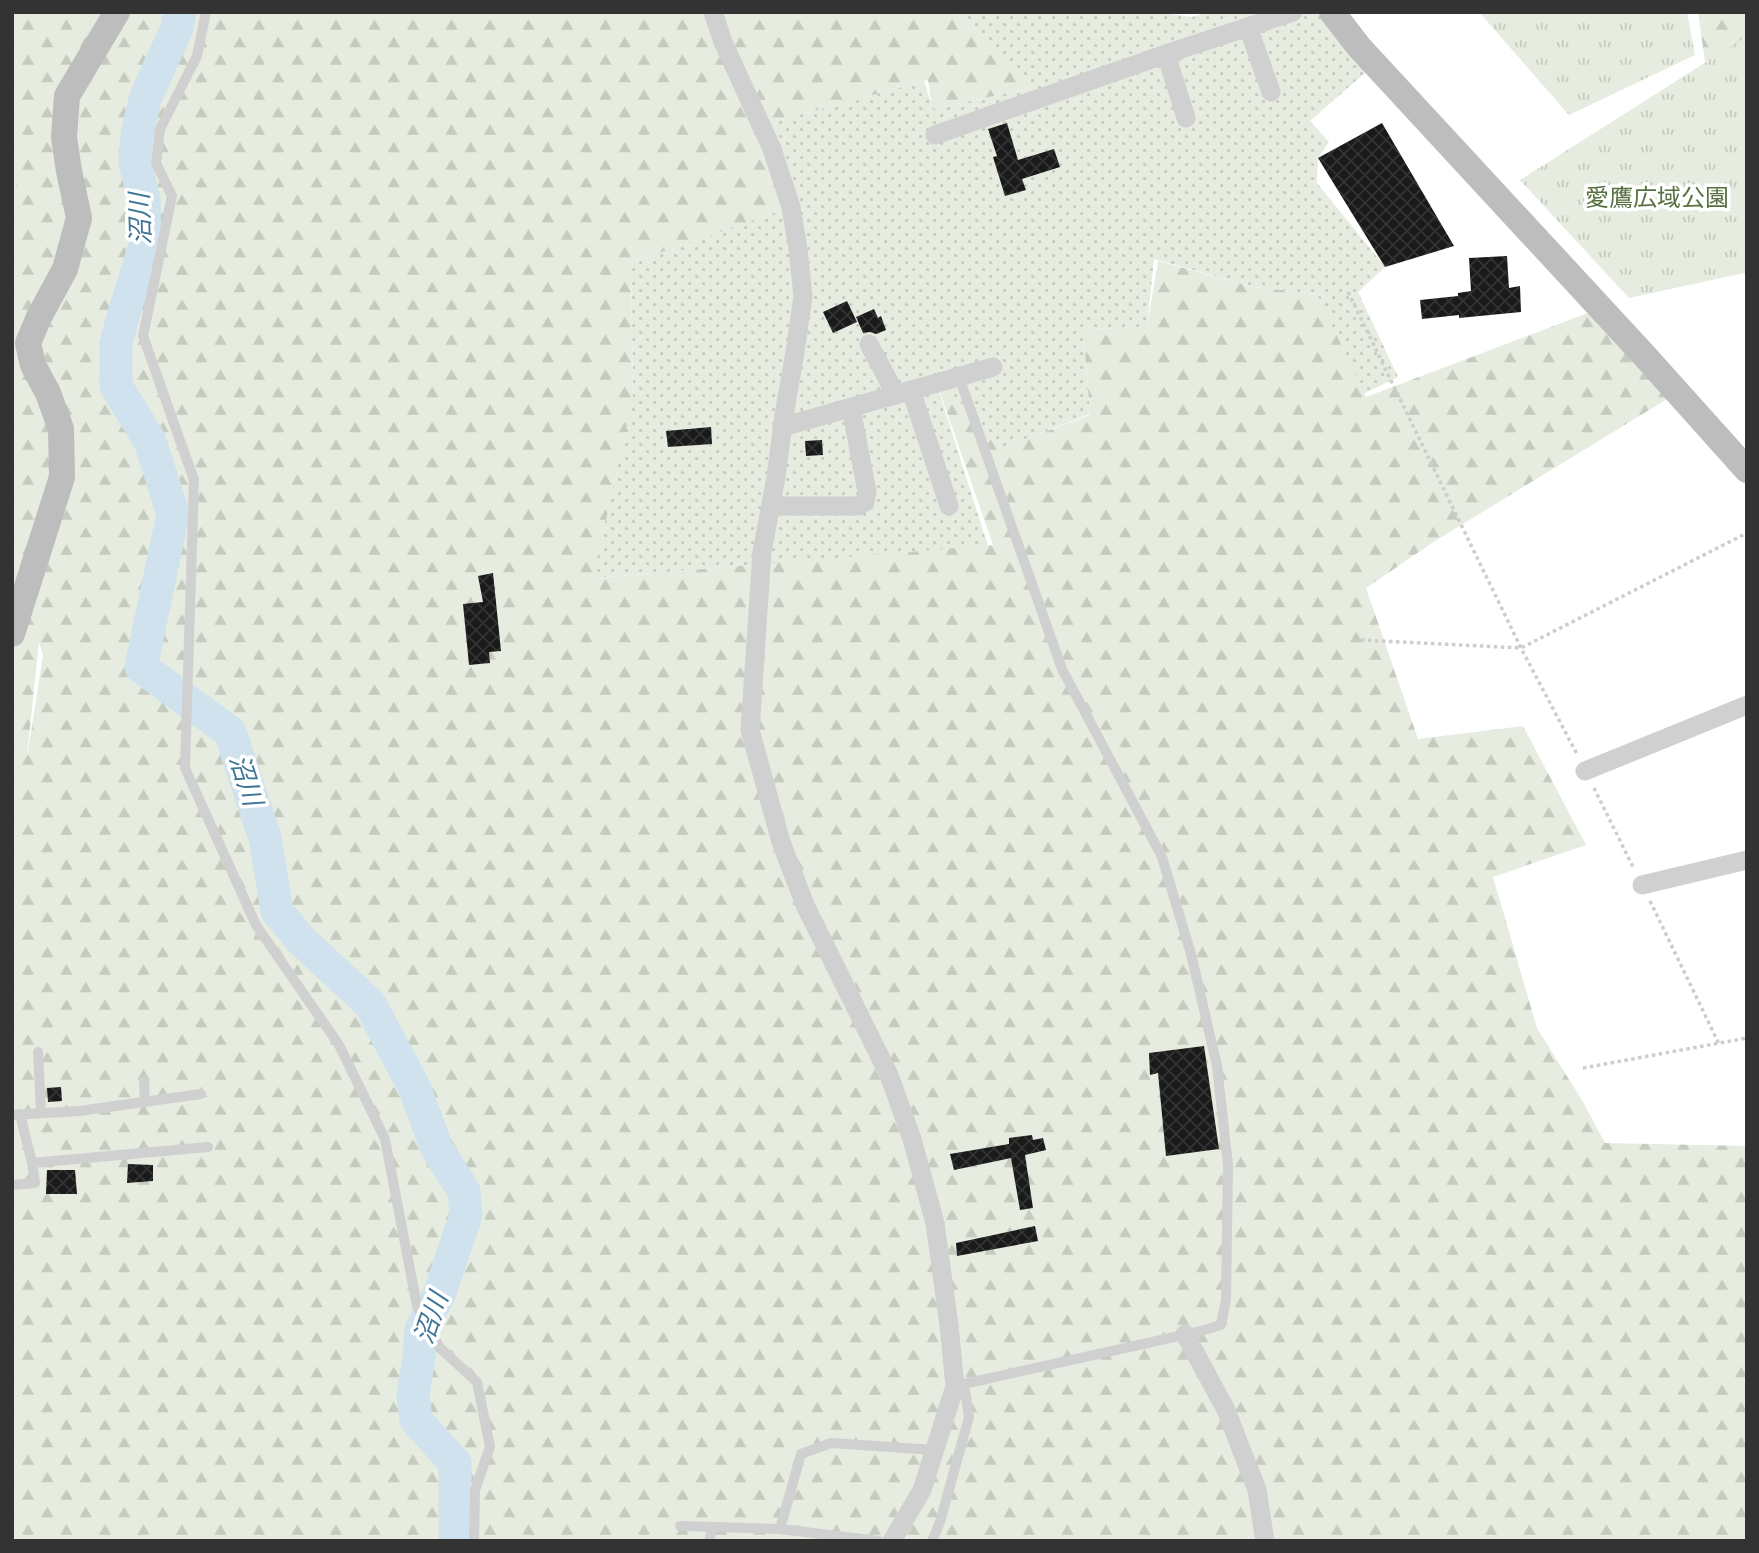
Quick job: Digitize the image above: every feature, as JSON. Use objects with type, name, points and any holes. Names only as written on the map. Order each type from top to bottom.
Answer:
[{"type":"street","points":[[12,634],[62,477],[61,429],[48,393],[33,365],[28,343],[65,269],[79,218],[64,136],[67,96],[117,12]]},
{"type":"street","points":[[713,12],[723,42],[772,149],[791,207],[803,296],[762,552],[750,730],[781,842],[805,905],[889,1075],[912,1139],[935,1223],[949,1325],[956,1386],[922,1490],[892,1541]]},
{"type":"street","points":[[935,135],[1293,12]]},
{"type":"street","points":[[1332,12],[1359,47],[1747,470]]},
{"type":"street","points":[[1248,27],[1271,92]]},
{"type":"street","points":[[1166,54],[1186,118]]},
{"type":"street","points":[[869,344],[904,393],[950,506]]},
{"type":"street","points":[[782,427],[993,367]]},
{"type":"street","points":[[771,506],[858,506],[865,502],[867,492],[851,408]]},
{"type":"street","points":[[1585,771],[1747,705]]},
{"type":"street","points":[[1642,885],[1747,860]]},
{"type":"street","points":[[1185,1334],[1226,1410],[1257,1490],[1265,1541]]},
{"type":"lane","points":[[206,12],[197,56],[160,129],[156,163],[172,197],[143,336],[194,480],[185,768],[256,925],[339,1045],[385,1139],[417,1306],[440,1348],[477,1382],[490,1447],[475,1490],[474,1541]]},
{"type":"lane","points":[[956,1386],[1221,1325],[1226,1300],[1228,1165],[1217,1066],[1191,954],[1162,857],[1062,669],[959,377]]},
{"type":"lane","points":[[38,1052],[41,1113]]},
{"type":"lane","points":[[144,1081],[145,1102]]},
{"type":"lane","points":[[12,1185],[36,1183],[16,1114],[79,1111],[201,1094]]},
{"type":"lane","points":[[32,1163],[208,1147]]},
{"type":"lane","points":[[932,1541],[940,1522],[969,1417],[965,1390],[956,1386]]},
{"type":"lane","points":[[780,1529],[801,1454],[831,1443],[935,1450]]},
{"type":"lane","points":[[680,1526],[780,1529],[879,1541]]},
{"type":"lane","points":[[709,1541],[713,1527]]},
{"type":"path","points":[[1348,292],[1521,648],[1585,771],[1719,1044]]},
{"type":"path","points":[[1361,640],[1521,648],[1747,533]]},
{"type":"path","points":[[1583,1069],[1747,1038]]},
{"type":"green space","points":[[12,12],[28,12],[12,272]]},
{"type":"green space","points":[[12,12],[952,12],[1035,87],[932,109],[928,80],[777,121],[791,207],[631,263],[633,398],[593,578],[993,545],[935,378],[1004,447],[1090,415],[1083,329],[1147,327],[1158,261],[1253,287],[1317,294],[1366,397],[1601,308],[1677,393],[1435,541],[1366,588],[1418,739],[1523,726],[1586,845],[1493,877],[1537,1028],[1605,1143],[1747,1146],[1747,1541],[27,1541],[12,1538],[12,254],[17,179],[12,143]],"holes":[[[39,642],[43,656],[27,757]]]},
{"type":"green space","points":[[952,12],[1154,12],[1192,17],[1210,12],[1323,12],[1366,72],[1310,121],[1329,142],[1318,158],[1317,183],[1385,267],[1358,292],[1398,377],[1359,396],[1317,294],[1253,287],[1154,259],[1147,327],[1083,329],[1090,414],[1004,447],[937,385],[988,546],[592,578],[633,392],[631,263],[781,210],[776,121],[924,81],[933,109],[1034,87]]},
{"type":"green space","points":[[1479,12],[1687,12],[1695,55],[1569,115]]},
{"type":"green space","points":[[1698,12],[1747,12],[1747,43],[1705,62]]},
{"type":"green space","name":"愛鷹広域公園","points":[[1747,36],[1747,276],[1744,273],[1629,298],[1520,180]]},
{"type":"building","points":[[1007,123],[1018,160],[1054,149],[1060,167],[1022,179],[1026,190],[1005,196],[988,129]]},
{"type":"building","points":[[1382,123],[1454,246],[1385,267],[1318,158]]},
{"type":"building","points":[[1507,256],[1509,288],[1520,286],[1521,312],[1422,319],[1420,300],[1458,296],[1458,293],[1471,291],[1469,258]]},
{"type":"building","points":[[847,301],[857,322],[833,333],[823,312]]},
{"type":"building","points":[[874,309],[878,318],[881,316],[886,330],[876,334],[863,333],[856,317]]},
{"type":"building","points":[[711,427],[712,444],[668,447],[666,431]]},
{"type":"building","points":[[822,440],[823,455],[806,456],[805,441]]},
{"type":"building","points":[[493,573],[501,651],[489,652],[490,663],[469,665],[463,604],[483,602],[478,576]]},
{"type":"building","points":[[1204,1046],[1219,1149],[1166,1156],[1158,1073],[1150,1075],[1149,1053]]},
{"type":"building","points":[[61,1087],[62,1101],[48,1102],[47,1088]]},
{"type":"building","points":[[1032,1135],[1033,1140],[1043,1138],[1046,1150],[1025,1155],[1033,1208],[1020,1210],[1011,1158],[954,1170],[950,1154],[1009,1144],[1009,1138]]},
{"type":"building","points":[[128,1164],[153,1165],[153,1181],[127,1183]]},
{"type":"building","points":[[47,1170],[75,1170],[77,1194],[46,1194]]},
{"type":"building","points":[[1035,1226],[1038,1241],[957,1256],[956,1243]]},
{"type":"waterway","name":"沼川","points":[[180,12],[177,28],[145,99],[137,135],[135,162],[144,199],[145,245],[116,344],[116,386],[150,441],[173,514],[141,667],[230,732],[265,838],[277,911],[302,941],[370,1004],[415,1089],[437,1149],[464,1191],[466,1215],[440,1292],[421,1330],[413,1394],[416,1420],[455,1463],[455,1536]]}]
